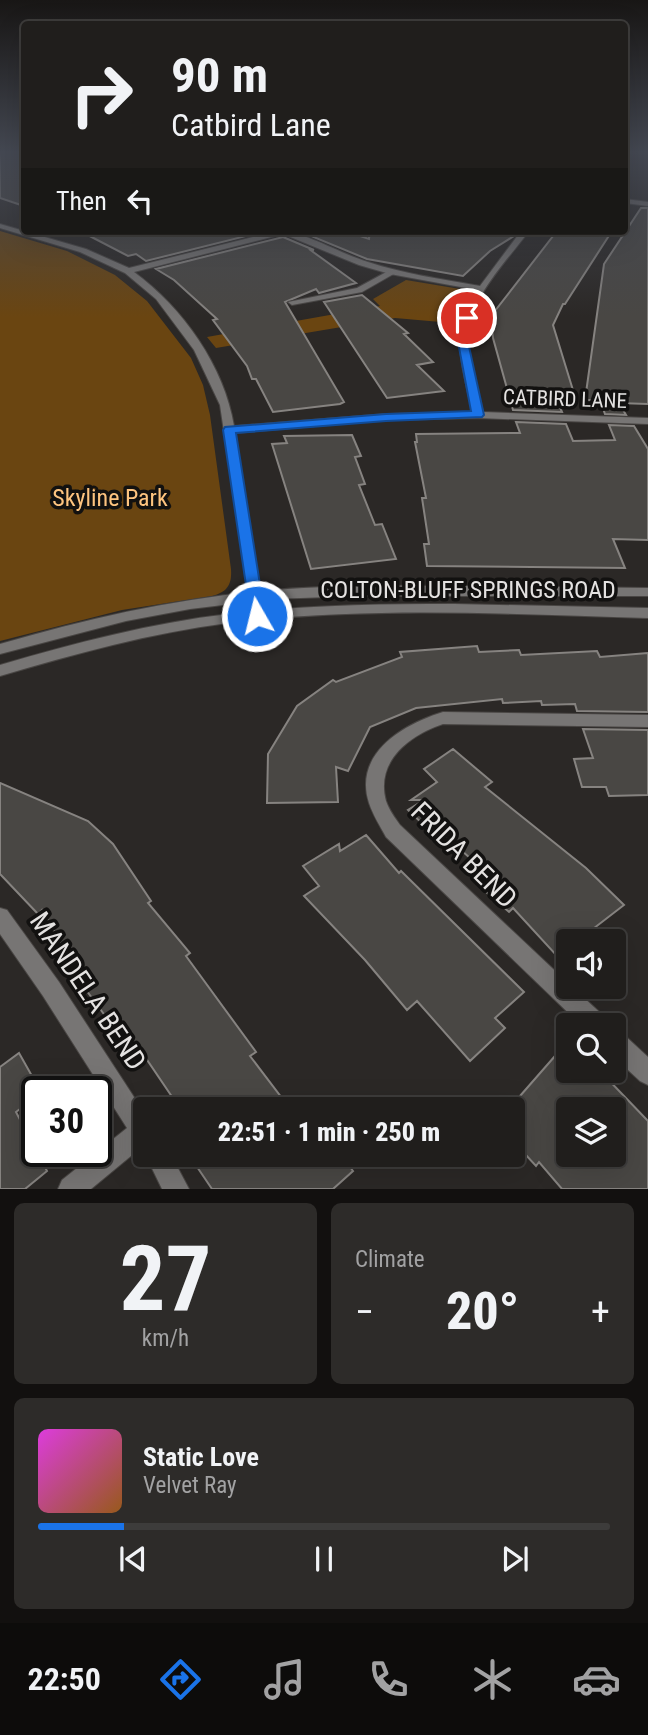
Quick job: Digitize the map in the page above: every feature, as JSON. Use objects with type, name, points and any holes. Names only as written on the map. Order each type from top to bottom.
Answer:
[{"type":"street","points":[[0,226],[21,232]]},
{"type":"street","points":[[32,235],[128,271],[175,317],[203,355],[217,380],[230,430],[257,616]]},
{"type":"street","points":[[128,271],[268,235]]},
{"type":"street","points":[[295,235],[393,272],[483,289]]},
{"type":"street","points":[[478,415],[463,342],[467,318],[483,289],[522,235]]},
{"type":"street","points":[[292,302],[359,290],[393,272]]},
{"type":"street","name":"CATBIRD LANE","points":[[230,430],[386,417],[478,415],[648,421]]},
{"type":"street","name":"COLTON-BLUFF SPRINGS ROAD","points":[[0,649],[38,637],[159,610],[254,596],[316,592],[469,590],[648,592]]},
{"type":"street","name":"COLTON-BLUFF SPRINGS ROAD","points":[[0,671],[75,648],[257,616],[382,609],[648,612]]},
{"type":"street","name":"FRIDA BEND","points":[[584,1013],[393,831],[379,806],[375,794],[376,780],[384,752],[402,735],[419,724],[443,718],[648,720]]},
{"type":"street","name":"MANDELA BEND","points":[[0,917],[51,989],[133,1116]]},
{"type":"street","points":[[626,1052],[648,1073]]},
{"type":"street","points":[[71,1189],[133,1141]]},
{"type":"street","points":[[163,1167],[176,1189]]},
{"type":"green space","name":"Skyline Park","points":[[0,231],[67,251],[115,275],[147,301],[191,358],[203,385],[210,415],[231,569],[230,583],[222,592],[212,596],[122,610],[0,641]]},
{"type":"green space","points":[[406,280],[466,290],[467,295],[452,323],[395,318],[216,348],[207,337],[380,306],[373,299]]},
{"type":"building","points":[[641,208],[648,208],[648,404],[619,403],[626,415],[605,414],[600,400],[585,400],[604,264],[623,235],[628,235],[628,228]]},
{"type":"building","points":[[88,235],[250,235],[146,261],[136,254],[128,256]]},
{"type":"building","points":[[357,235],[369,239],[370,235],[514,236],[490,251],[463,276],[367,259],[311,236]]},
{"type":"building","points":[[554,235],[609,235],[563,304],[553,325],[576,400],[557,400],[562,412],[513,410],[493,338],[491,316]]},
{"type":"building","points":[[283,237],[314,250],[309,249],[356,283],[319,293],[316,289],[285,302],[344,402],[340,404],[273,412],[256,379],[252,379],[247,366],[213,320],[217,319],[174,280],[156,269]]},
{"type":"building","points":[[362,295],[408,333],[404,334],[433,362],[417,365],[444,391],[387,398],[324,302]]},
{"type":"building","points":[[516,422],[566,424],[573,441],[615,440],[609,425],[634,426],[648,449],[648,540],[613,539],[625,568],[427,566],[424,544],[429,544],[422,498],[426,498],[415,442],[416,434],[520,433]]},
{"type":"building","points":[[352,435],[361,456],[355,457],[365,484],[359,485],[375,525],[382,524],[396,559],[311,569],[272,444],[287,443],[284,436]]},
{"type":"building","points":[[477,646],[479,652],[519,650],[521,655],[597,651],[600,657],[648,653],[648,712],[577,711],[575,704],[542,705],[541,701],[503,703],[502,699],[416,708],[370,727],[348,771],[336,767],[338,802],[267,803],[268,754],[297,706],[333,680],[336,682],[402,657],[400,652]]},
{"type":"building","points":[[583,729],[648,730],[648,795],[609,796],[606,787],[582,787],[574,759],[593,758]]},
{"type":"building","points":[[453,749],[492,782],[485,787],[586,868],[624,905],[593,929],[556,929],[556,955],[513,908],[509,912],[478,885],[489,875],[433,825],[428,829],[408,810],[424,800],[411,800],[437,782],[424,769]]},
{"type":"building","points":[[0,783],[88,821],[113,844],[151,901],[148,903],[190,953],[186,956],[256,1052],[250,1056],[281,1097],[172,1097],[143,1054],[132,1062],[106,1017],[81,983],[83,982],[42,910],[38,914],[0,874]]},
{"type":"building","points":[[366,835],[399,873],[401,871],[524,992],[495,1018],[505,1028],[470,1061],[417,1001],[407,1010],[365,960],[304,896],[319,886],[303,866],[339,844],[340,851]]},
{"type":"building","points":[[19,1053],[32,1076],[21,1076],[21,1108],[16,1112],[21,1122],[21,1167],[45,1167],[47,1171],[25,1189],[0,1189],[0,1067]]},
{"type":"building","points":[[556,1055],[556,1083],[612,1083],[625,1097],[556,1097],[556,1167],[626,1167],[626,1098],[648,1121],[648,1189],[562,1189],[539,1162],[536,1166],[525,1154],[525,1097],[519,1097]]},
{"type":"building","points":[[197,1167],[350,1167],[353,1171],[333,1189],[212,1189]]},
{"type":"route","points":[[257,616],[230,430],[386,417],[478,415],[463,342],[467,318]]}]
